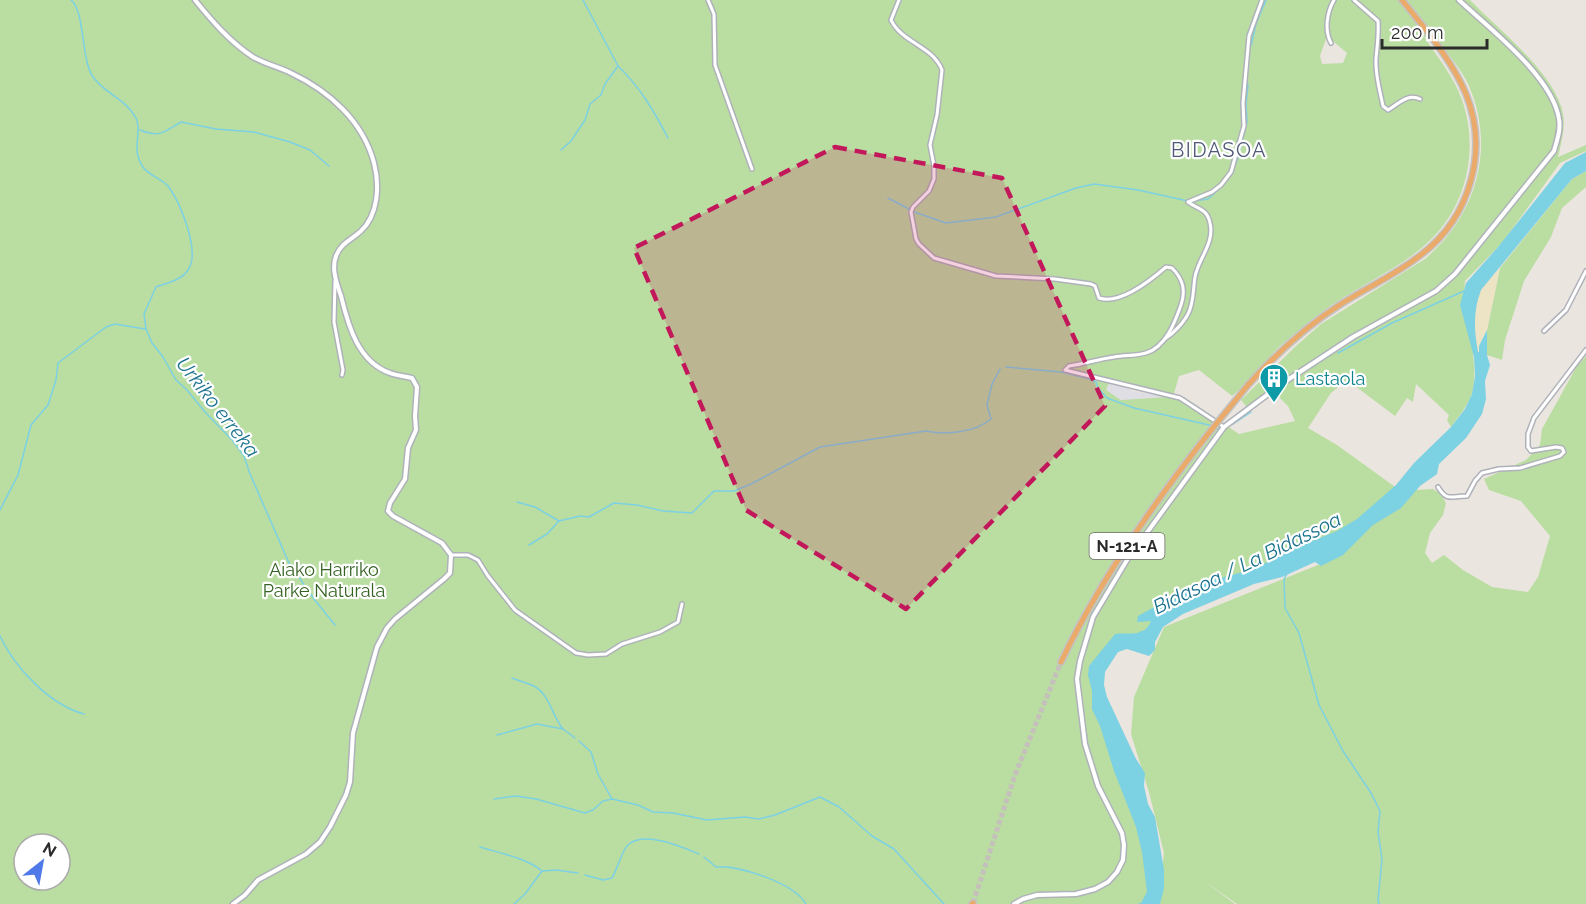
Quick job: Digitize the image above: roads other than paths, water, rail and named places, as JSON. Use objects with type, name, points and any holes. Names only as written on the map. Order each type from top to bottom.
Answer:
[{"type":"highway","name":"N-121-A","points":[[1061,662],[1115,563],[1159,499],[1248,385],[1276,355],[1312,324],[1428,250],[1445,232],[1461,206],[1469,189],[1475,161],[1473,116],[1456,73],[1403,0]]},
{"type":"street","points":[[195,0],[238,47],[256,59],[292,73],[341,107],[362,134],[370,149],[375,167],[377,189],[372,218],[360,232],[346,240],[335,259],[334,322],[342,375]]},
{"type":"street","points":[[708,0],[714,14],[716,65],[752,169]]},
{"type":"street","points":[[899,0],[891,20],[893,25],[903,36],[930,53],[942,70],[937,115],[930,145],[934,179],[929,191],[911,212],[919,244],[934,258],[996,276],[1055,279],[1091,284],[1095,286],[1099,298],[1107,301],[1126,295],[1166,267],[1172,268],[1181,277],[1184,295],[1176,320],[1166,338]]},
{"type":"street","points":[[1224,427],[1180,398],[1065,370],[1069,366],[1112,357],[1147,353],[1166,338],[1188,314],[1197,268],[1206,252],[1211,232],[1206,214],[1201,208],[1188,202],[1203,197],[1221,185],[1231,172],[1237,156],[1244,126],[1243,103],[1249,36],[1262,0]]},
{"type":"street","points":[[1331,43],[1328,38],[1328,16],[1334,0]]},
{"type":"street","points":[[1354,0],[1378,21],[1380,36],[1376,60],[1377,81],[1383,106],[1388,110],[1408,97],[1420,99]]},
{"type":"street","points":[[1014,904],[1023,898],[1037,895],[1076,894],[1095,889],[1108,882],[1121,866],[1124,850],[1122,833],[1098,786],[1085,744],[1077,679],[1093,617],[1127,560],[1224,427],[1284,382],[1353,337],[1436,291],[1455,274],[1554,151],[1560,120],[1540,80],[1527,64],[1459,0]]},
{"type":"street","points":[[1544,331],[1566,310],[1586,271]]},
{"type":"street","points":[[233,904],[245,895],[258,880],[306,854],[320,842],[330,827],[350,782],[353,733],[376,647],[395,619],[447,576],[452,563],[442,543],[388,511],[390,503],[405,478],[408,448],[416,430],[417,387],[412,378],[388,373],[371,361],[360,349],[349,328],[336,277]]},
{"type":"street","points":[[1438,487],[1448,498],[1467,496],[1474,481],[1482,473],[1520,468],[1560,456],[1564,452],[1562,448],[1531,451],[1528,447],[1528,434],[1534,418],[1586,350]]},
{"type":"street","points":[[450,555],[468,555],[478,560],[515,610],[576,653],[606,654],[622,644],[660,632],[678,622],[682,604]]},
{"type":"water","points":[[1586,152],[1586,171],[1572,179],[1481,290],[1475,313],[1475,328],[1478,352],[1487,330],[1487,355],[1490,365],[1485,381],[1486,399],[1482,414],[1466,438],[1439,464],[1437,474],[1420,486],[1401,508],[1373,525],[1343,555],[1321,566],[1315,562],[1282,577],[1254,584],[1183,614],[1163,627],[1155,642],[1155,650],[1149,656],[1127,649],[1118,652],[1105,672],[1104,685],[1107,697],[1145,773],[1144,786],[1148,804],[1155,817],[1164,870],[1164,888],[1160,904],[1137,904],[1141,903],[1147,892],[1142,852],[1136,827],[1092,709],[1089,666],[1115,634],[1145,630],[1151,621],[1137,622],[1138,616],[1158,605],[1164,606],[1172,602],[1181,593],[1216,579],[1255,569],[1285,552],[1337,531],[1357,519],[1396,485],[1414,463],[1451,427],[1465,409],[1472,394],[1475,376],[1474,357],[1460,305],[1466,283],[1565,163]]},
{"type":"waterway","name":"Urkiko erreka","points":[[71,0],[79,14],[89,69],[98,83],[127,106],[136,118],[139,160],[145,170],[165,183],[173,193],[191,240],[192,252],[188,270],[178,279],[156,287],[144,314],[146,329],[152,343],[176,380],[233,441],[244,456],[289,563],[335,625]]},
{"type":"waterway","points":[[561,150],[571,141],[585,120],[590,104],[601,95],[605,84],[618,66],[583,0]]},
{"type":"waterway","points":[[1248,48],[1251,46],[1256,24],[1266,0]]},
{"type":"waterway","points":[[1245,65],[1246,55]]},
{"type":"waterway","points":[[618,66],[646,100],[668,138]]},
{"type":"waterway","points":[[1233,170],[1247,122],[1248,85],[1246,79]]},
{"type":"waterway","points":[[140,130],[157,134],[181,122],[216,129],[254,132],[310,150],[329,166]]},
{"type":"waterway","points":[[1221,187],[1231,174]]},
{"type":"waterway","points":[[914,212],[946,223],[996,217],[1076,188],[1094,184],[1138,190],[1188,201]]},
{"type":"waterway","points":[[1193,201],[1208,199],[1218,190]]},
{"type":"waterway","points":[[888,198],[909,209]]},
{"type":"waterway","points":[[1338,353],[1392,323],[1464,291]]},
{"type":"waterway","points":[[0,510],[18,475],[31,425],[48,405],[56,380],[58,363],[106,327],[115,324],[145,329]]},
{"type":"waterway","points":[[1006,367],[1061,372],[1090,379],[1096,382],[1107,398],[1134,408],[1218,429]]},
{"type":"waterway","points":[[517,502],[535,507],[559,521],[580,516],[589,517],[614,503],[692,513],[714,491],[734,491],[751,484],[820,447],[926,431],[951,433],[984,424],[991,419],[987,405],[992,384],[1000,369]]},
{"type":"waterway","points":[[1233,424],[1251,412]]},
{"type":"waterway","points":[[529,545],[547,534],[559,521]]},
{"type":"waterway","points":[[1288,572],[1284,579],[1285,608],[1299,633],[1319,705],[1343,751],[1380,811],[1378,832],[1382,859],[1379,904]]},
{"type":"waterway","name":"Bidasoa / La Bidassoa","points":[[1120,647],[1142,634]]},
{"type":"waterway","points":[[0,636],[15,660],[35,684],[59,703],[84,714]]},
{"type":"waterway","points":[[512,678],[539,690],[563,729]]},
{"type":"waterway","points":[[497,735],[537,724],[563,729],[575,738]]},
{"type":"waterway","points":[[579,741],[591,752],[598,774],[612,799]]},
{"type":"waterway","points":[[494,799],[516,796],[536,799],[585,813],[593,810],[603,801],[612,799],[638,805],[653,812],[673,813],[707,820],[745,817],[759,819],[820,797],[839,807],[872,836],[894,849],[944,904]]},
{"type":"waterway","points":[[585,875],[603,880],[612,878],[624,850],[636,840],[664,842],[699,854]]},
{"type":"waterway","points":[[480,847],[521,859],[542,871]]},
{"type":"waterway","points":[[704,857],[716,867],[738,869],[765,877],[790,889],[806,904]]},
{"type":"waterway","points":[[514,904],[525,894],[542,871],[578,873]]},
{"type":"tunnel","points":[[973,903],[1015,775],[1061,662]]},
{"type":"place","name":"Lastaola","points":[[1274,404]]},
{"type":"district","name":"BIDASOA","points":[[1219,150]]},
{"type":"park label","name":"Aiako Harriko Parke Naturala","points":[[324,579]]}]
